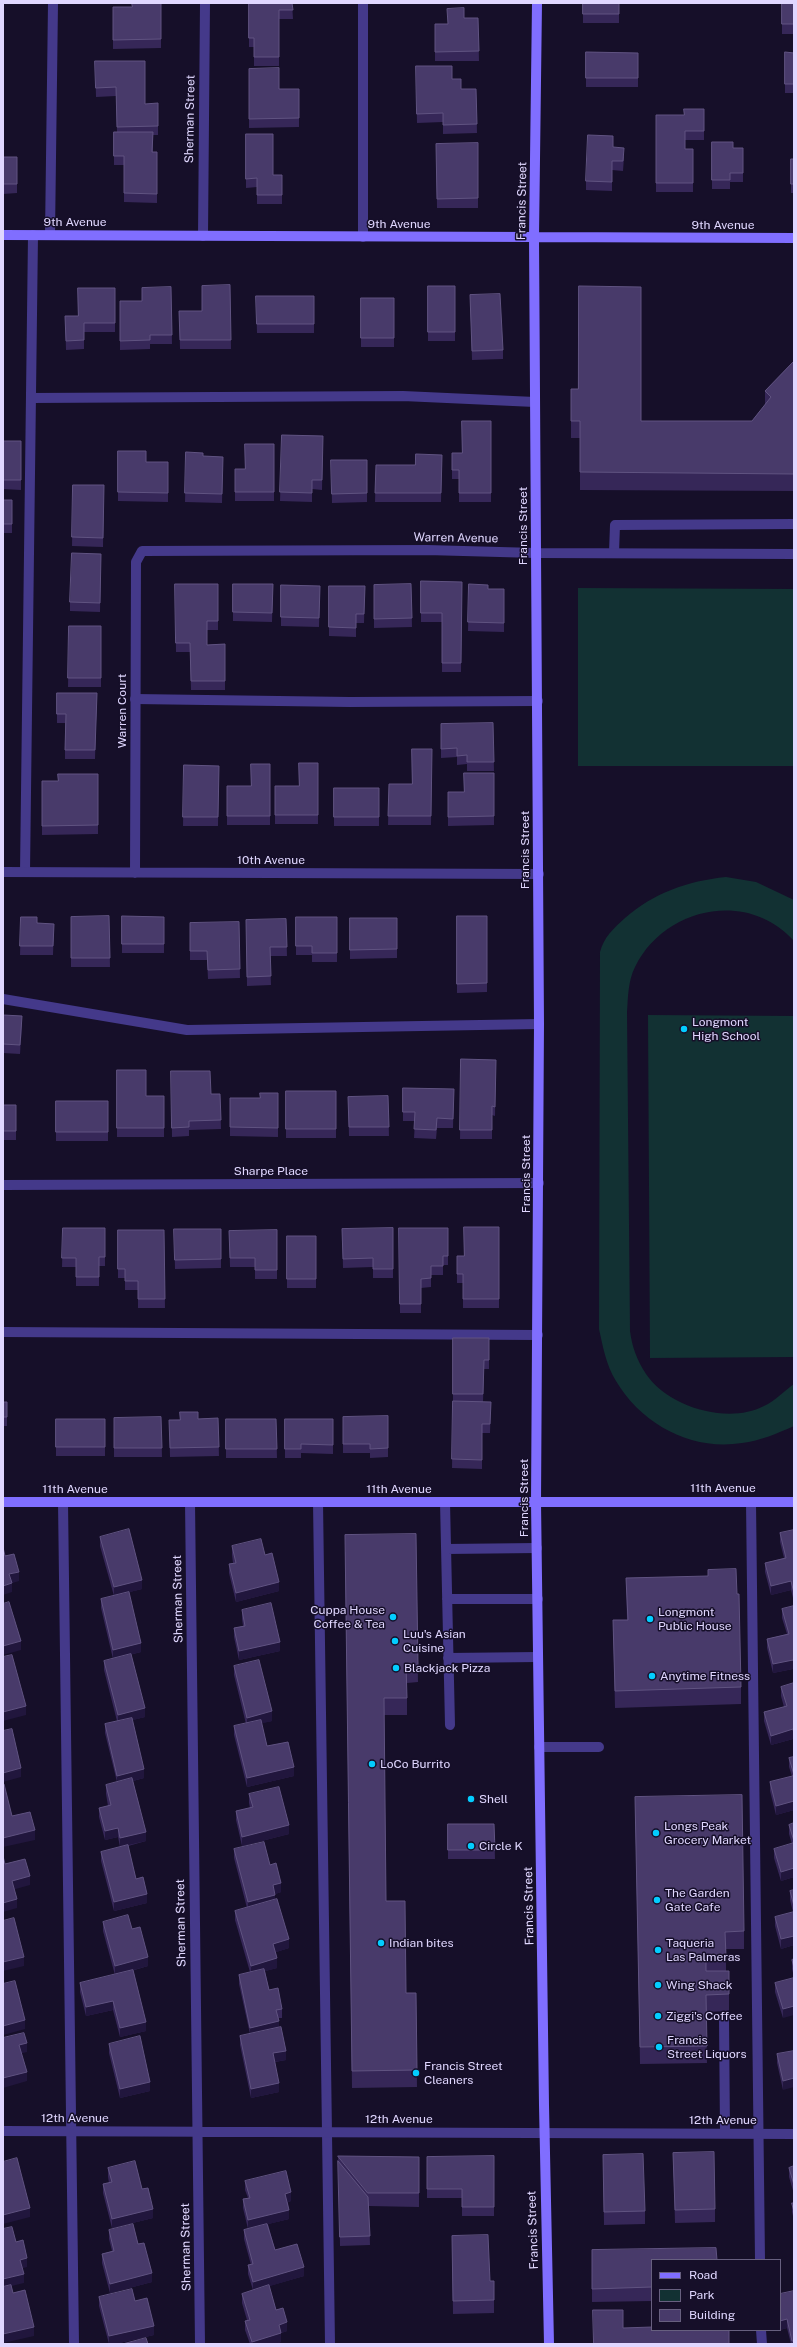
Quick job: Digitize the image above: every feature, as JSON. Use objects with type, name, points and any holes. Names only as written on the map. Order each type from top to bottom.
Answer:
[{"type":"street","points":[[50,235],[53,3]]},
{"type":"street","name":"Sherman Street","points":[[203,236],[205,3]]},
{"type":"street","points":[[363,3],[363,237]]},
{"type":"street","name":"Francis Street","points":[[538,3],[534,237],[539,874],[539,1183],[536,1502],[544,2133],[550,2344]]},
{"type":"street","name":"9th Avenue","points":[[3,235],[794,238]]},
{"type":"street","points":[[25,872],[33,235]]},
{"type":"street","points":[[31,398],[403,396],[535,402]]},
{"type":"street","points":[[614,553],[614,525],[794,524]]},
{"type":"street","name":"Warren Avenue","points":[[142,551],[427,550],[536,553],[794,554]]},
{"type":"street","name":"Warren Court","points":[[135,873],[136,562],[142,551]]},
{"type":"street","points":[[136,699],[350,702],[538,701]]},
{"type":"street","name":"10th Avenue","points":[[3,872],[539,874]]},
{"type":"street","points":[[3,999],[187,1030],[539,1024]]},
{"type":"street","name":"Sharpe Place","points":[[3,1185],[539,1183]]},
{"type":"street","points":[[3,1332],[538,1335]]},
{"type":"street","name":"11th Avenue","points":[[3,1502],[794,1502]]},
{"type":"street","points":[[62,1502],[74,2344]]},
{"type":"street","name":"Sherman Street","points":[[190,1502],[200,2344]]},
{"type":"street","points":[[318,1502],[330,2344]]},
{"type":"street","points":[[446,1502],[450,1725]]},
{"type":"street","points":[[751,1502],[760,2259]]},
{"type":"street","points":[[446,1549],[537,1548]]},
{"type":"street","points":[[447,1599],[538,1599]]},
{"type":"street","points":[[448,1658],[538,1657]]},
{"type":"street","points":[[539,1748],[599,1748]]},
{"type":"street","points":[[724,2018],[725,2133]]},
{"type":"street","name":"12th Avenue","points":[[3,2131],[794,2134]]},
{"type":"street","points":[[761,2331],[762,2344]]},
{"type":"green space","points":[[578,588],[794,589],[794,766],[578,766]]},
{"type":"green space","points":[[726,877],[756,882],[794,900],[794,941],[775,925],[754,915],[731,911],[708,912],[686,919],[666,930],[648,947],[635,967],[630,983],[627,1012],[630,1331],[632,1342],[640,1364],[656,1386],[669,1396],[700,1410],[717,1413],[733,1414],[764,1406],[776,1399],[794,1384],[794,1426],[755,1440],[742,1443],[723,1444],[705,1443],[687,1438],[670,1432],[654,1422],[627,1397],[616,1381],[607,1362],[599,1329],[600,952],[604,942],[625,918],[636,909],[659,895],[685,885]]},
{"type":"green space","points":[[648,1015],[794,1016],[794,1357],[650,1358]]},
{"type":"building","points":[[132,3],[161,3],[161,39],[113,40],[113,7],[132,7]]},
{"type":"building","points":[[249,3],[292,3],[293,10],[279,10],[279,57],[254,57],[254,38],[249,38]]},
{"type":"building","points":[[583,3],[619,3],[619,14],[583,14]]},
{"type":"building","points":[[782,3],[794,3],[794,24],[782,24]]},
{"type":"building","points":[[464,8],[464,18],[478,18],[479,51],[435,52],[435,24],[448,24],[447,9]]},
{"type":"building","points":[[586,52],[638,53],[638,78],[586,78]]},
{"type":"building","points":[[785,52],[794,53],[794,84],[785,84]]},
{"type":"building","points":[[95,61],[145,61],[145,104],[158,103],[158,126],[117,127],[116,87],[96,88]]},
{"type":"building","points":[[416,66],[452,66],[452,79],[461,79],[461,89],[476,89],[477,124],[443,125],[443,113],[417,114]]},
{"type":"building","points":[[279,68],[279,89],[299,89],[299,118],[249,119],[249,69]]},
{"type":"building","points":[[684,109],[704,109],[704,131],[685,131],[685,149],[693,149],[693,183],[656,183],[656,115],[684,115]]},
{"type":"building","points":[[114,132],[153,132],[152,152],[157,152],[157,194],[124,193],[124,156],[114,156]]},
{"type":"building","points":[[246,134],[273,134],[273,175],[282,175],[282,195],[257,195],[257,178],[246,179]]},
{"type":"building","points":[[588,135],[613,136],[613,147],[624,148],[623,161],[612,161],[612,182],[586,181]]},
{"type":"building","points":[[712,142],[733,142],[733,148],[743,148],[743,173],[730,173],[730,180],[712,180]]},
{"type":"building","points":[[478,143],[478,198],[437,199],[436,144]]},
{"type":"building","points":[[3,157],[17,157],[17,184],[3,184]]},
{"type":"building","points":[[791,159],[794,159],[794,184],[791,184]]},
{"type":"building","points":[[230,285],[231,340],[180,340],[179,311],[202,311],[202,286]]},
{"type":"building","points":[[428,286],[455,286],[455,332],[428,332]]},
{"type":"building","points":[[579,286],[641,287],[641,421],[752,421],[771,397],[765,391],[794,361],[794,474],[580,472],[580,421],[571,421],[571,389],[578,389]]},
{"type":"building","points":[[171,287],[172,335],[150,335],[150,340],[120,341],[120,301],[142,301],[142,288]]},
{"type":"building","points":[[78,288],[115,288],[115,323],[84,323],[84,340],[66,341],[65,316],[78,316]]},
{"type":"building","points":[[500,294],[503,350],[472,351],[470,295]]},
{"type":"building","points":[[256,296],[314,296],[314,324],[257,324]]},
{"type":"building","points":[[361,298],[394,298],[394,338],[361,338]]},
{"type":"building","points":[[462,421],[491,421],[491,493],[459,493],[459,470],[452,470],[452,453],[462,453]]},
{"type":"building","points":[[282,435],[323,436],[322,480],[312,480],[312,493],[280,492]]},
{"type":"building","points":[[3,441],[21,441],[21,480],[3,480]]},
{"type":"building","points":[[245,444],[274,444],[274,492],[235,492],[235,469],[245,469]]},
{"type":"building","points":[[118,451],[146,451],[146,462],[168,462],[168,493],[118,492]]},
{"type":"building","points":[[186,452],[203,453],[203,456],[223,457],[222,494],[185,493]]},
{"type":"building","points":[[416,454],[442,455],[441,493],[375,493],[376,465],[415,465]]},
{"type":"building","points":[[331,460],[367,460],[367,493],[332,494]]},
{"type":"building","points":[[73,485],[104,485],[103,538],[72,537]]},
{"type":"building","points":[[3,500],[12,500],[12,524],[3,524]]},
{"type":"building","points":[[72,553],[101,554],[100,603],[70,602]]},
{"type":"building","points":[[421,581],[462,582],[461,663],[442,663],[442,613],[421,613]]},
{"type":"building","points":[[175,584],[218,584],[218,621],[207,621],[207,645],[225,644],[225,681],[191,681],[190,643],[176,643]]},
{"type":"building","points":[[233,584],[273,584],[272,613],[233,612]]},
{"type":"building","points":[[411,584],[412,618],[374,619],[374,585]]},
{"type":"building","points":[[469,584],[488,585],[488,589],[504,589],[504,623],[468,622]]},
{"type":"building","points":[[281,585],[320,586],[319,618],[281,617]]},
{"type":"building","points":[[329,586],[365,586],[364,614],[356,614],[356,628],[329,627]]},
{"type":"building","points":[[69,626],[101,626],[101,678],[68,678]]},
{"type":"building","points":[[57,693],[97,693],[95,750],[65,750],[66,714],[57,714]]},
{"type":"building","points":[[493,723],[494,762],[467,762],[467,755],[457,756],[457,748],[441,749],[441,724]]},
{"type":"building","points":[[412,749],[432,749],[431,816],[388,816],[389,784],[412,784]]},
{"type":"building","points":[[299,763],[318,763],[318,815],[275,815],[275,786],[299,786]]},
{"type":"building","points":[[251,764],[270,764],[270,816],[227,816],[227,786],[251,786]]},
{"type":"building","points":[[184,765],[219,766],[218,817],[183,817]]},
{"type":"building","points":[[464,773],[494,773],[494,816],[448,817],[448,792],[464,792]]},
{"type":"building","points":[[58,774],[98,774],[98,825],[42,826],[42,781],[58,781]]},
{"type":"building","points":[[334,788],[379,788],[379,817],[334,817]]},
{"type":"building","points":[[109,916],[110,958],[71,958],[71,917]]},
{"type":"building","points":[[122,916],[164,917],[164,944],[122,944]]},
{"type":"building","points":[[457,916],[487,916],[487,983],[457,984]]},
{"type":"building","points":[[21,917],[37,917],[37,923],[54,924],[53,946],[20,946]]},
{"type":"building","points":[[296,917],[337,917],[337,953],[312,953],[312,946],[296,946]]},
{"type":"building","points":[[350,918],[397,918],[397,949],[350,950]]},
{"type":"building","points":[[286,919],[287,947],[270,947],[271,976],[247,977],[246,920]]},
{"type":"building","points":[[239,922],[240,969],[208,970],[207,951],[190,951],[190,923]]},
{"type":"building","points":[[3,1015],[22,1016],[20,1045],[3,1044]]},
{"type":"building","points":[[461,1059],[496,1060],[495,1107],[492,1106],[492,1130],[460,1130]]},
{"type":"building","points":[[117,1070],[146,1070],[146,1096],[164,1096],[164,1128],[117,1128]]},
{"type":"building","points":[[171,1071],[210,1071],[211,1094],[220,1094],[221,1120],[189,1121],[189,1127],[172,1128]]},
{"type":"building","points":[[403,1088],[454,1089],[453,1119],[437,1118],[436,1130],[414,1129],[415,1112],[403,1112]]},
{"type":"building","points":[[286,1091],[336,1091],[336,1129],[286,1129]]},
{"type":"building","points":[[260,1093],[278,1093],[278,1128],[230,1127],[230,1098],[260,1098]]},
{"type":"building","points":[[388,1096],[389,1127],[349,1127],[348,1097]]},
{"type":"building","points":[[56,1101],[108,1101],[108,1132],[56,1132]]},
{"type":"building","points":[[3,1105],[16,1105],[16,1131],[3,1131]]},
{"type":"building","points":[[464,1227],[499,1227],[499,1299],[463,1299],[463,1274],[457,1274],[457,1256],[464,1256]]},
{"type":"building","points":[[63,1228],[105,1228],[105,1257],[99,1257],[99,1277],[76,1277],[76,1258],[62,1258]]},
{"type":"building","points":[[393,1228],[393,1269],[373,1269],[373,1258],[343,1259],[342,1229]]},
{"type":"building","points":[[399,1228],[448,1228],[448,1256],[443,1256],[443,1266],[431,1266],[431,1278],[421,1279],[421,1304],[400,1304]]},
{"type":"building","points":[[174,1229],[221,1229],[221,1259],[175,1260]]},
{"type":"building","points":[[118,1230],[164,1230],[165,1299],[138,1299],[138,1281],[125,1281],[125,1269],[118,1269]]},
{"type":"building","points":[[277,1230],[277,1270],[255,1270],[255,1258],[230,1258],[229,1231]]},
{"type":"building","points":[[287,1236],[316,1236],[316,1279],[287,1279]]},
{"type":"building","points":[[453,1338],[489,1338],[489,1360],[484,1360],[483,1394],[453,1394]]},
{"type":"building","points":[[453,1401],[491,1402],[490,1424],[482,1424],[482,1460],[452,1459]]},
{"type":"building","points":[[3,1402],[7,1402],[7,1417],[3,1417]]},
{"type":"building","points":[[180,1412],[198,1412],[198,1419],[218,1418],[219,1447],[170,1448],[169,1420],[180,1420]]},
{"type":"building","points":[[388,1416],[388,1448],[370,1449],[370,1444],[343,1444],[343,1417]]},
{"type":"building","points":[[161,1417],[162,1448],[114,1448],[114,1418]]},
{"type":"building","points":[[56,1419],[105,1419],[105,1447],[56,1447]]},
{"type":"building","points":[[226,1419],[276,1419],[277,1449],[226,1449]]},
{"type":"building","points":[[285,1419],[333,1419],[333,1445],[301,1444],[301,1449],[285,1449]]},
{"type":"building","points":[[129,1529],[142,1580],[114,1587],[100,1537]]},
{"type":"building","points":[[794,1530],[794,1593],[791,1581],[771,1586],[765,1563],[786,1558],[780,1533]]},
{"type":"building","points":[[416,1534],[418,1665],[406,1666],[407,1698],[384,1698],[386,1901],[405,1901],[406,1993],[416,1993],[417,2070],[352,2071],[345,1535]]},
{"type":"building","points":[[261,1539],[265,1555],[272,1553],[279,1582],[236,1593],[229,1564],[236,1563],[232,1546]]},
{"type":"building","points":[[3,1547],[5,1556],[14,1554],[19,1572],[9,1574],[12,1583],[3,1586]]},
{"type":"building","points":[[736,1569],[737,1594],[739,1594],[741,1687],[615,1691],[613,1620],[628,1620],[626,1578],[708,1576],[708,1570]]},
{"type":"building","points":[[129,1592],[141,1643],[113,1650],[101,1599]]},
{"type":"building","points":[[9,1602],[21,1641],[3,1646],[3,1604]]},
{"type":"building","points":[[271,1603],[280,1642],[239,1651],[234,1628],[245,1626],[242,1610]]},
{"type":"building","points":[[794,1606],[794,1662],[793,1660],[773,1664],[767,1639],[789,1634],[782,1609]]},
{"type":"building","points":[[131,1654],[145,1708],[118,1715],[104,1661]]},
{"type":"building","points":[[12,1655],[26,1706],[3,1712],[3,1657]]},
{"type":"building","points":[[259,1660],[272,1711],[247,1718],[234,1666]]},
{"type":"building","points":[[794,1683],[794,1734],[793,1729],[771,1736],[764,1712],[787,1706],[781,1687]]},
{"type":"building","points":[[132,1718],[144,1769],[117,1776],[105,1724]]},
{"type":"building","points":[[261,1720],[267,1746],[288,1742],[294,1767],[247,1778],[234,1726]]},
{"type":"building","points":[[12,1729],[21,1768],[3,1773],[3,1731]]},
{"type":"building","points":[[794,1757],[794,1775],[789,1758]]},
{"type":"building","points":[[794,1776],[794,1801],[776,1806],[770,1782]]},
{"type":"building","points":[[132,1778],[146,1832],[120,1838],[118,1828],[105,1831],[99,1808],[111,1805],[106,1785]]},
{"type":"building","points":[[3,1784],[12,1816],[30,1812],[35,1830],[3,1838]]},
{"type":"building","points":[[279,1787],[289,1825],[242,1837],[236,1811],[253,1807],[249,1794]]},
{"type":"building","points":[[742,1795],[744,1931],[725,1932],[726,1956],[706,1956],[706,1971],[729,1971],[729,1994],[706,1995],[707,2046],[640,2047],[635,1797]]},
{"type":"building","points":[[794,1823],[794,1841],[789,1825]]},
{"type":"building","name":"Circle K","points":[[448,1824],[494,1824],[495,1850],[448,1850]]},
{"type":"building","points":[[264,1842],[270,1865],[276,1863],[281,1883],[273,1885],[275,1895],[248,1902],[234,1849]]},
{"type":"building","points":[[794,1843],[794,1868],[781,1872],[774,1849]]},
{"type":"building","points":[[128,1845],[136,1879],[143,1877],[147,1894],[114,1902],[101,1852]]},
{"type":"building","points":[[3,1856],[5,1864],[25,1859],[30,1876],[12,1881],[17,1899],[3,1903]]},
{"type":"building","points":[[794,1890],[794,1906],[790,1891]]},
{"type":"building","points":[[277,1899],[289,1939],[273,1944],[277,1958],[251,1966],[235,1911]]},
{"type":"building","points":[[794,1912],[794,1936],[781,1939],[775,1917]]},
{"type":"building","points":[[128,1915],[132,1929],[140,1927],[148,1957],[115,1966],[103,1922]]},
{"type":"building","points":[[14,1918],[24,1957],[3,1962],[3,1921]]},
{"type":"building","points":[[264,1969],[269,1990],[278,1988],[282,2009],[276,2010],[279,2021],[250,2028],[239,1975]]},
{"type":"building","points":[[133,1970],[146,2022],[120,2028],[113,2001],[86,2007],[80,1983]]},
{"type":"building","points":[[794,1978],[794,2006],[783,2009],[775,1983]]},
{"type":"building","points":[[15,1981],[25,2020],[3,2026],[3,1984]]},
{"type":"building","points":[[281,2027],[286,2051],[273,2053],[279,2083],[251,2089],[240,2036]]},
{"type":"building","points":[[24,2033],[27,2043],[19,2045],[27,2072],[3,2078],[3,2038]]},
{"type":"building","points":[[140,2036],[150,2082],[120,2089],[109,2044]]},
{"type":"building","points":[[794,2051],[794,2078],[783,2081],[777,2054]]},
{"type":"building","points":[[714,2152],[715,2209],[675,2210],[673,2153]]},
{"type":"building","points":[[643,2154],[645,2211],[604,2212],[603,2155]]},
{"type":"building","points":[[338,2156],[419,2157],[419,2193],[368,2193]]},
{"type":"building","points":[[494,2156],[494,2207],[462,2207],[462,2189],[427,2189],[427,2157]]},
{"type":"building","points":[[17,2158],[30,2208],[3,2215],[3,2162]]},
{"type":"building","points":[[135,2161],[142,2189],[148,2188],[153,2209],[112,2219],[103,2184],[112,2182],[108,2168]]},
{"type":"building","points":[[338,2161],[368,2197],[370,2236],[340,2237]]},
{"type":"building","points":[[794,2166],[794,2185],[789,2168]]},
{"type":"building","points":[[286,2171],[291,2192],[285,2194],[289,2210],[248,2220],[243,2199],[250,2198],[245,2181]]},
{"type":"building","points":[[133,2224],[138,2244],[144,2243],[152,2273],[110,2284],[102,2254],[114,2251],[109,2230]]},
{"type":"building","points":[[267,2224],[275,2250],[297,2244],[304,2267],[253,2282],[248,2265],[253,2264],[244,2230]]},
{"type":"building","points":[[12,2227],[16,2242],[23,2240],[27,2258],[20,2260],[24,2274],[3,2279],[3,2229]]},
{"type":"building","points":[[488,2235],[490,2281],[494,2281],[494,2300],[453,2301],[452,2236]]},
{"type":"building","points":[[716,2248],[717,2259],[651,2259],[651,2287],[592,2289],[592,2250]]},
{"type":"building","points":[[11,2285],[13,2293],[25,2290],[34,2327],[3,2334],[3,2287]]},
{"type":"building","points":[[269,2285],[276,2310],[283,2308],[287,2322],[279,2325],[281,2333],[252,2342],[245,2321],[250,2320],[242,2294]]},
{"type":"building","points":[[132,2289],[135,2301],[147,2298],[154,2326],[109,2336],[99,2297]]},
{"type":"building","points":[[794,2291],[794,2341],[792,2341],[787,2319],[781,2321],[781,2294]]},
{"type":"building","points":[[593,2310],[623,2310],[623,2328],[651,2327],[651,2331],[729,2331],[729,2344],[594,2344]]},
{"type":"building","points":[[146,2338],[148,2344],[123,2344]]},
{"type":"place","name":"Longmont High School","points":[[684,1029]]},
{"type":"place","name":"Cuppa House Coffee & Tea","points":[[393,1617]]},
{"type":"place","name":"Longmont Public House","points":[[650,1619]]},
{"type":"place","name":"Luu's Asian Cuisine","points":[[395,1641]]},
{"type":"place","name":"Blackjack Pizza","points":[[396,1668]]},
{"type":"place","name":"Anytime Fitness","points":[[652,1676]]},
{"type":"place","name":"LoCo Burrito","points":[[372,1764]]},
{"type":"place","name":"Shell","points":[[471,1799]]},
{"type":"place","name":"Longs Peak Grocery Market","points":[[656,1833]]},
{"type":"place","name":"Circle K","points":[[471,1846]]},
{"type":"place","name":"The Garden Gate Cafe","points":[[657,1900]]},
{"type":"place","name":"Indian bites","points":[[381,1943]]},
{"type":"place","name":"Taqueria Las Palmeras","points":[[658,1950]]},
{"type":"place","name":"Wing Shack","points":[[658,1985]]},
{"type":"place","name":"Ziggi's Coffee","points":[[658,2016]]},
{"type":"place","name":"Francis Street Liquors","points":[[659,2047]]},
{"type":"place","name":"Francis Street Cleaners","points":[[416,2073]]}]
